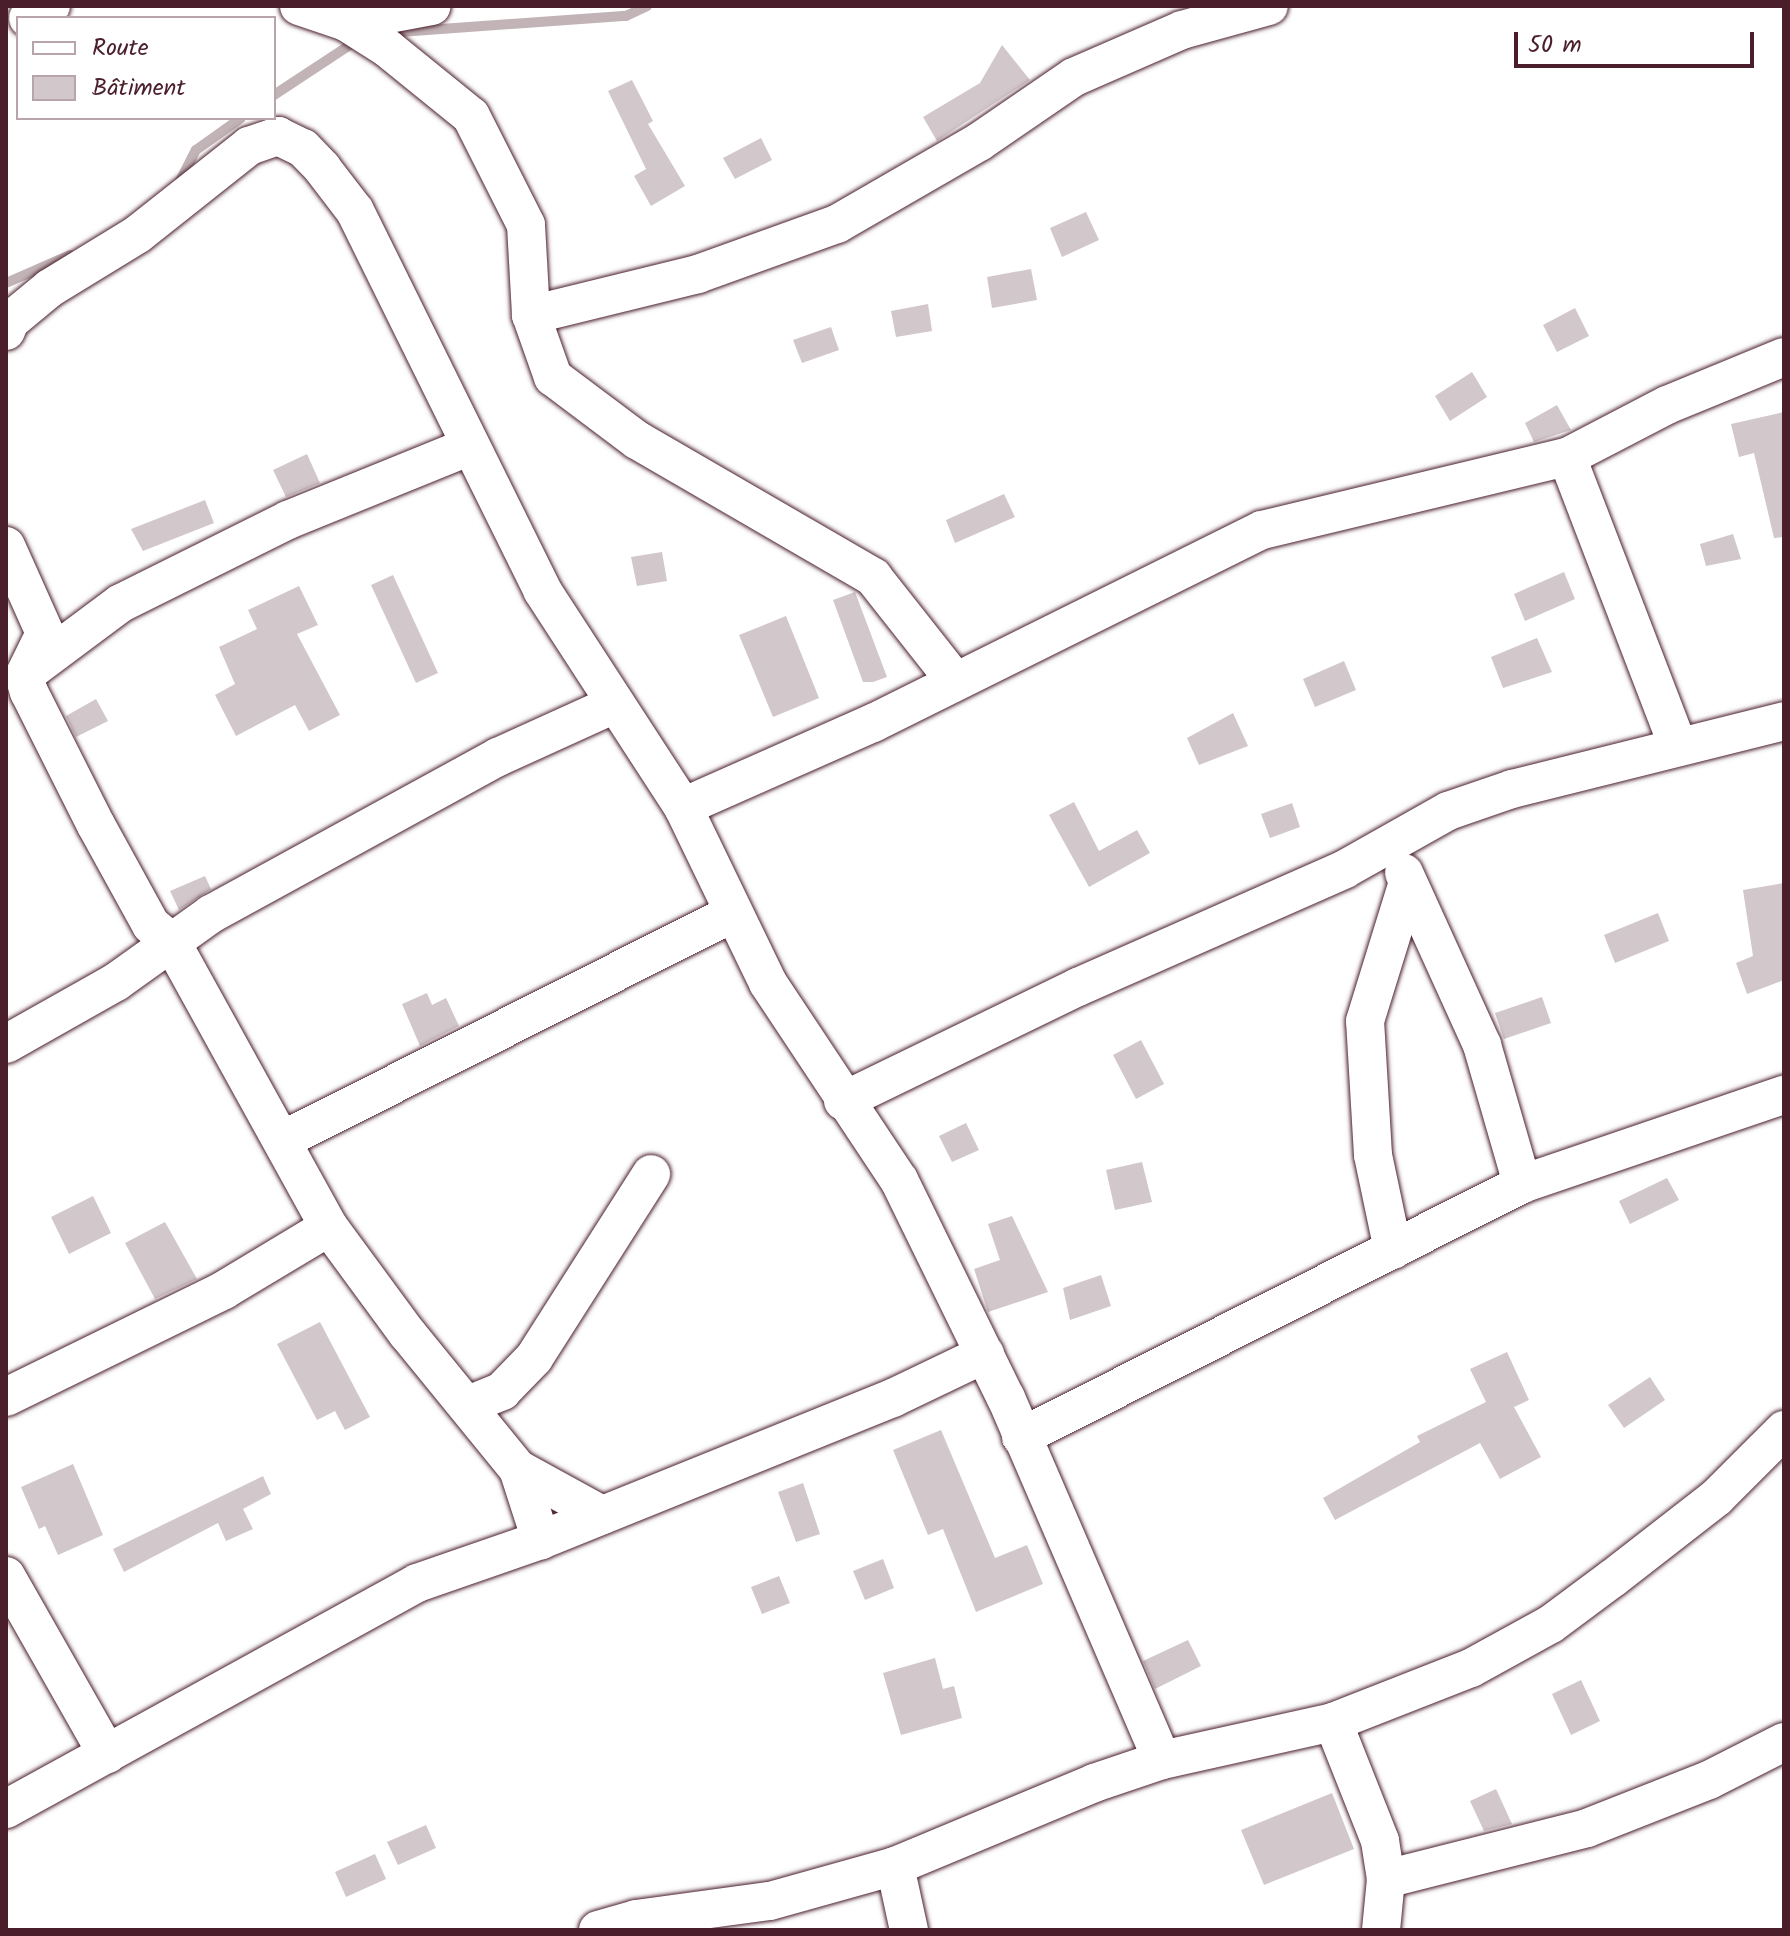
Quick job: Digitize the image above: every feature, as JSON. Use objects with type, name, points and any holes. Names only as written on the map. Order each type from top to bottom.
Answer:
[{"type":"street","points":[[32,16],[51,6]]},
{"type":"street","points":[[299,6],[346,22],[471,116],[526,225],[531,315],[553,377],[572,395],[637,440],[873,577],[955,681]]},
{"type":"street","points":[[346,22],[432,6]]},
{"type":"street","points":[[531,315],[698,274],[837,224],[979,142],[1074,77],[1182,30],[1269,6]]},
{"type":"street","points":[[6,331],[10,321],[50,288],[138,234],[249,146],[278,136],[303,148],[355,211],[468,447],[542,590],[683,807],[768,983],[843,1101],[899,1180],[985,1354],[1162,1760]]},
{"type":"street","points":[[683,807],[955,681],[1262,530],[1567,457],[1667,405],[1784,357]]},
{"type":"street","points":[[15,681],[73,633],[121,603],[288,520],[468,447]]},
{"type":"street","points":[[1567,457],[1678,746]]},
{"type":"street","points":[[6,546],[45,633],[15,681]]},
{"type":"street","points":[[15,681],[151,925],[171,941],[285,1139],[329,1227],[518,1469],[541,1540]]},
{"type":"street","points":[[6,1044],[116,982],[171,941],[498,757],[615,704]]},
{"type":"street","points":[[843,1101],[1078,987],[1345,869],[1448,811],[1512,789],[1784,721]]},
{"type":"street","points":[[1396,838],[1407,885],[1482,1045],[1522,1184]]},
{"type":"street","points":[[1393,1250],[1373,1155],[1365,1021],[1407,885]]},
{"type":"street","points":[[285,1139],[733,913]]},
{"type":"street","points":[[1021,1437],[1522,1184],[1784,1095]]},
{"type":"street","points":[[468,1405],[502,1391],[534,1358],[651,1174]]},
{"type":"street","points":[[6,1397],[224,1290],[329,1227]]},
{"type":"street","points":[[6,1809],[417,1583],[541,1540],[893,1398],[985,1354]]},
{"type":"street","points":[[598,1930],[636,1919],[770,1901],[895,1866],[1162,1760],[1333,1722],[1471,1668],[1551,1624],[1717,1497],[1784,1430]]},
{"type":"street","points":[[518,1469],[602,1515]]},
{"type":"street","points":[[6,1576],[107,1754]]},
{"type":"street","points":[[1333,1722],[1380,1841],[1386,1879],[1381,1930]]},
{"type":"street","points":[[1386,1879],[1587,1828],[1709,1780],[1784,1742]]},
{"type":"street","points":[[895,1866],[909,1930]]},
{"type":"building","points":[[1002,45],[1030,80],[937,141],[923,117],[980,83]]},
{"type":"building","points":[[632,80],[653,121],[648,124],[685,186],[651,206],[634,176],[646,169],[608,91]]},
{"type":"building","points":[[761,138],[772,160],[735,179],[723,158]]},
{"type":"building","points":[[1086,212],[1099,240],[1062,257],[1050,228]]},
{"type":"building","points":[[1031,269],[1037,300],[992,308],[987,277]]},
{"type":"building","points":[[928,304],[932,331],[896,337],[891,311]]},
{"type":"building","points":[[1575,308],[1589,336],[1557,352],[1543,325]]},
{"type":"building","points":[[831,327],[839,350],[802,363],[793,340]]},
{"type":"building","points":[[1472,372],[1487,397],[1450,421],[1435,396]]},
{"type":"building","points":[[1557,405],[1571,430],[1534,442],[1525,423]]},
{"type":"building","points":[[1784,412],[1784,537],[1774,538],[1754,453],[1739,457],[1731,424]]},
{"type":"building","points":[[307,454],[320,483],[286,497],[273,470]]},
{"type":"building","points":[[1004,494],[1015,517],[955,543],[946,520]]},
{"type":"building","points":[[205,500],[214,523],[143,551],[131,529]]},
{"type":"building","points":[[1733,534],[1741,559],[1706,566],[1700,544]]},
{"type":"building","points":[[662,552],[667,581],[637,586],[631,557]]},
{"type":"building","points":[[1564,572],[1575,599],[1525,621],[1514,594]]},
{"type":"building","points":[[393,575],[438,673],[416,683],[371,585]]},
{"type":"building","points":[[299,586],[318,625],[297,634],[340,715],[309,731],[295,705],[236,736],[215,695],[235,684],[219,647],[257,629],[248,610]]},
{"type":"building","points":[[855,592],[887,677],[873,682],[863,682],[833,600]]},
{"type":"building","points":[[786,616],[819,698],[773,717],[739,635]]},
{"type":"building","points":[[1537,638],[1552,672],[1503,688],[1491,657]]},
{"type":"building","points":[[1344,661],[1356,690],[1315,707],[1303,679]]},
{"type":"building","points":[[96,699],[108,721],[76,737],[66,716]]},
{"type":"building","points":[[1233,713],[1248,746],[1199,765],[1187,738]]},
{"type":"building","points":[[1074,802],[1099,851],[1137,830],[1150,853],[1089,887],[1049,815]]},
{"type":"building","points":[[1292,803],[1300,827],[1270,838],[1261,814]]},
{"type":"building","points":[[205,876],[211,889],[179,910],[170,891]]},
{"type":"building","points":[[1784,883],[1784,980],[1747,994],[1736,963],[1753,956],[1743,890]]},
{"type":"building","points":[[1658,913],[1669,941],[1615,963],[1604,935]]},
{"type":"building","points":[[427,993],[432,1005],[446,998],[459,1026],[420,1046],[402,1004]]},
{"type":"building","points":[[1542,997],[1551,1023],[1504,1039],[1495,1013]]},
{"type":"building","points":[[1141,1040],[1164,1084],[1136,1099],[1113,1055]]},
{"type":"building","points":[[966,1123],[979,1150],[952,1162],[939,1136]]},
{"type":"building","points":[[1142,1162],[1152,1202],[1115,1210],[1106,1170]]},
{"type":"building","points":[[1667,1178],[1679,1200],[1630,1224],[1619,1201]]},
{"type":"building","points":[[93,1196],[111,1233],[69,1254],[51,1217]]},
{"type":"building","points":[[1012,1216],[1048,1292],[988,1312],[974,1269],[1000,1260],[988,1224]]},
{"type":"building","points":[[165,1222],[197,1279],[155,1299],[125,1243]]},
{"type":"building","points":[[1101,1275],[1111,1306],[1070,1320],[1063,1288]]},
{"type":"building","points":[[320,1322],[370,1417],[345,1430],[335,1411],[317,1420],[277,1344]]},
{"type":"building","points":[[1507,1352],[1529,1400],[1514,1407],[1541,1457],[1500,1479],[1480,1443],[1335,1520],[1323,1498],[1420,1442],[1417,1436],[1486,1402],[1470,1369]]},
{"type":"building","points":[[1650,1377],[1665,1400],[1624,1428],[1608,1405]]},
{"type":"building","points":[[941,1430],[995,1558],[1027,1545],[1043,1584],[976,1612],[943,1529],[928,1535],[893,1450]]},
{"type":"building","points":[[73,1464],[103,1535],[58,1555],[45,1526],[39,1529],[21,1487]]},
{"type":"building","points":[[263,1476],[271,1494],[243,1509],[253,1529],[226,1541],[218,1523],[124,1572],[113,1549]]},
{"type":"building","points":[[803,1483],[820,1534],[796,1542],[778,1492]]},
{"type":"building","points":[[883,1559],[894,1588],[865,1600],[853,1571]]},
{"type":"building","points":[[779,1576],[790,1603],[762,1614],[751,1587]]},
{"type":"building","points":[[1188,1640],[1201,1666],[1155,1689],[1143,1661]]},
{"type":"building","points":[[935,1658],[943,1689],[954,1686],[962,1718],[901,1735],[883,1673]]},
{"type":"building","points":[[1581,1680],[1600,1721],[1571,1735],[1552,1694]]},
{"type":"building","points":[[1496,1789],[1512,1824],[1484,1831],[1470,1801]]},
{"type":"building","points":[[1332,1793],[1354,1849],[1264,1885],[1241,1830]]},
{"type":"building","points":[[426,1825],[436,1848],[398,1865],[387,1842]]},
{"type":"building","points":[[375,1854],[386,1879],[346,1897],[335,1872]]},
{"type":"waterway","points":[[386,33],[626,16],[647,6]]},
{"type":"waterway","points":[[276,94],[359,39]]},
{"type":"waterway","points":[[179,183],[196,150],[238,120]]},
{"type":"waterway","points":[[6,283],[70,255]]}]
